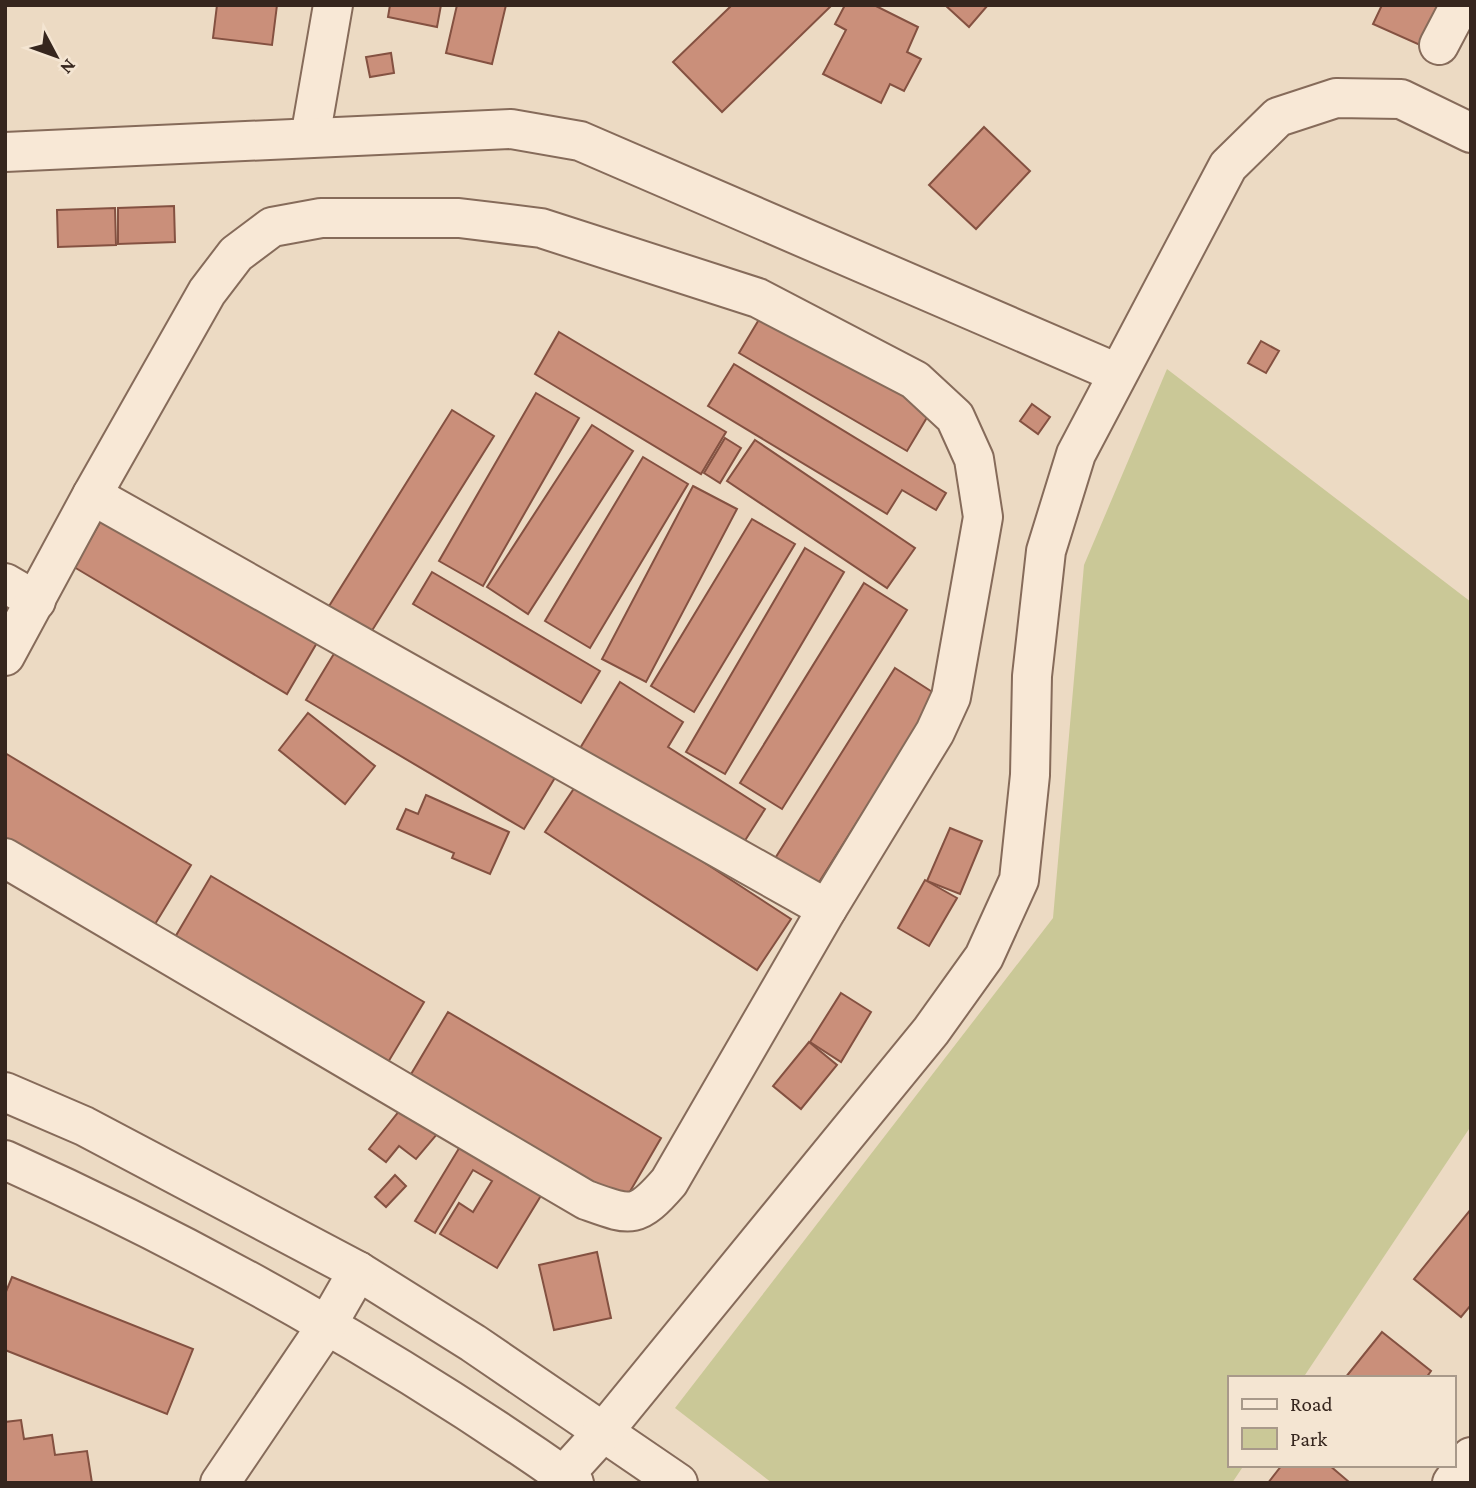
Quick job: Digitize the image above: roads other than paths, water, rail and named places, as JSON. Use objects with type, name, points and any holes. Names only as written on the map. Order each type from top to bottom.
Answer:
[{"type":"street","points":[[310,138],[333,5]]},
{"type":"street","points":[[1439,46],[1460,5]]},
{"type":"street","points":[[5,1160],[81,1194],[327,1325],[451,1400],[569,1479],[604,1431],[931,1031],[984,957],[1019,880],[1030,775],[1032,676],[1046,551],[1076,454],[1228,166],[1278,117],[1336,99],[1401,99],[1471,133]]},
{"type":"street","points":[[5,152],[510,129],[580,141],[1117,373]]},
{"type":"street","points":[[5,656],[21,592],[92,495],[207,292],[236,254],[272,227],[321,218],[459,218],[541,228],[758,298],[915,380],[955,417],[974,459],[983,517],[951,698],[935,732],[827,909],[668,1182],[648,1206],[626,1214],[586,1200],[5,858]]},
{"type":"street","points":[[92,495],[827,909]]},
{"type":"street","points":[[5,1092],[84,1126],[358,1271],[604,1431],[678,1483]]},
{"type":"street","points":[[220,1483],[327,1325],[358,1271]]},
{"type":"street","points":[[1452,1483],[1471,1457]]}]
